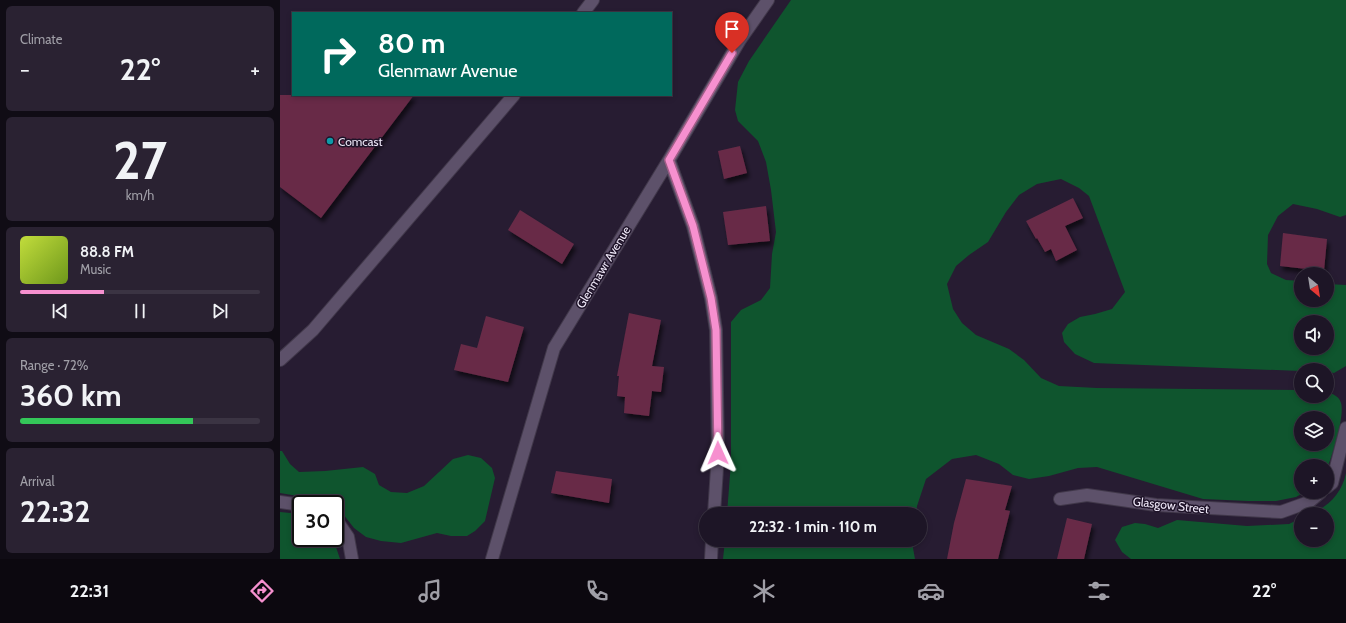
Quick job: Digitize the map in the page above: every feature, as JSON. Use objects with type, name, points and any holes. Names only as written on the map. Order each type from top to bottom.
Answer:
[{"type":"street","points":[[584,12],[594,0]]},
{"type":"street","name":"Glenmawr Avenue","points":[[492,559],[554,348],[669,160],[740,40],[768,0]]},
{"type":"street","points":[[280,360],[312,330],[513,96]]},
{"type":"street","points":[[669,160],[693,226],[711,298],[716,330],[718,453],[714,507]]},
{"type":"street","points":[[1334,475],[1346,428]]},
{"type":"street","name":"Glasgow Street","points":[[1060,499],[1087,495],[1156,505],[1282,512],[1309,502],[1313,499]]},
{"type":"street","points":[[280,502],[292,503]]},
{"type":"street","points":[[344,531],[348,537],[352,559]]},
{"type":"street","points":[[711,559],[712,547]]},
{"type":"green space","points":[[791,0],[1346,0],[1346,215],[1340,217],[1317,209],[1293,204],[1278,216],[1268,235],[1267,264],[1271,273],[1286,280],[1294,281],[1294,307],[1334,307],[1334,284],[1346,285],[1346,366],[1334,373],[1334,363],[1294,363],[1294,371],[1094,363],[1075,354],[1064,342],[1062,333],[1068,324],[1080,317],[1112,309],[1125,292],[1089,196],[1079,188],[1061,179],[1037,184],[1019,195],[1006,212],[988,242],[956,266],[947,284],[953,309],[962,323],[976,335],[1009,349],[1024,360],[1041,378],[1059,386],[1097,388],[1294,390],[1294,403],[1334,403],[1334,395],[1339,399],[1342,409],[1334,447],[1334,411],[1294,411],[1294,451],[1333,451],[1331,459],[1294,459],[1294,497],[1276,501],[1203,499],[1097,467],[1078,468],[1049,476],[1029,479],[1013,475],[999,464],[976,455],[952,459],[926,479],[917,507],[728,507],[731,462],[731,322],[741,310],[761,300],[770,288],[772,254],[776,232],[766,162],[758,141],[738,121],[735,110],[738,82],[749,61]]},
{"type":"green space","points":[[280,451],[282,451],[290,464],[299,472],[363,467],[375,474],[379,485],[391,492],[407,493],[424,486],[453,459],[468,455],[481,458],[492,468],[495,478],[485,521],[475,531],[467,536],[451,536],[437,533],[401,543],[381,541],[366,537],[354,528],[344,515],[344,495],[292,495],[280,493]]},
{"type":"green space","points":[[1346,473],[1346,559],[1131,559],[1122,552],[1115,540],[1122,527],[1135,523],[1158,528],[1177,520],[1247,526],[1289,524],[1294,522],[1294,547],[1334,547],[1334,507],[1324,507],[1334,499]]},
{"type":"green space","points":[[280,512],[292,513],[292,547],[336,547],[340,559],[280,559]]},
{"type":"green space","points":[[724,547],[913,547],[915,559],[723,559]]},
{"type":"building","name":"Comcast","points":[[280,95],[413,96],[321,218],[280,187]]},
{"type":"building","points":[[740,146],[747,173],[724,179],[718,151]]},
{"type":"building","points":[[1073,198],[1083,218],[1065,226],[1077,250],[1056,261],[1051,249],[1045,252],[1026,221]]},
{"type":"building","points":[[766,206],[770,241],[728,245],[723,212]]},
{"type":"building","points":[[520,210],[574,244],[562,264],[508,230]]},
{"type":"building","points":[[1283,233],[1327,239],[1324,267],[1294,268],[1280,266]]},
{"type":"building","points":[[629,313],[661,320],[652,366],[664,367],[661,392],[652,391],[649,416],[624,413],[625,397],[617,396],[619,376],[617,376]]},
{"type":"building","points":[[486,316],[524,327],[508,382],[454,370],[461,344],[477,348]]},
{"type":"building","points":[[556,471],[612,479],[609,503],[551,493]]},
{"type":"building","points":[[966,479],[1012,486],[1005,510],[1010,511],[998,559],[947,559],[954,523]]},
{"type":"building","points":[[1067,518],[1092,524],[1084,559],[1057,559]]},
{"type":"place","name":"Comcast","points":[[330,141]]},
{"type":"route","points":[[718,453],[716,330],[711,298],[693,226],[669,160],[732,53]]}]
